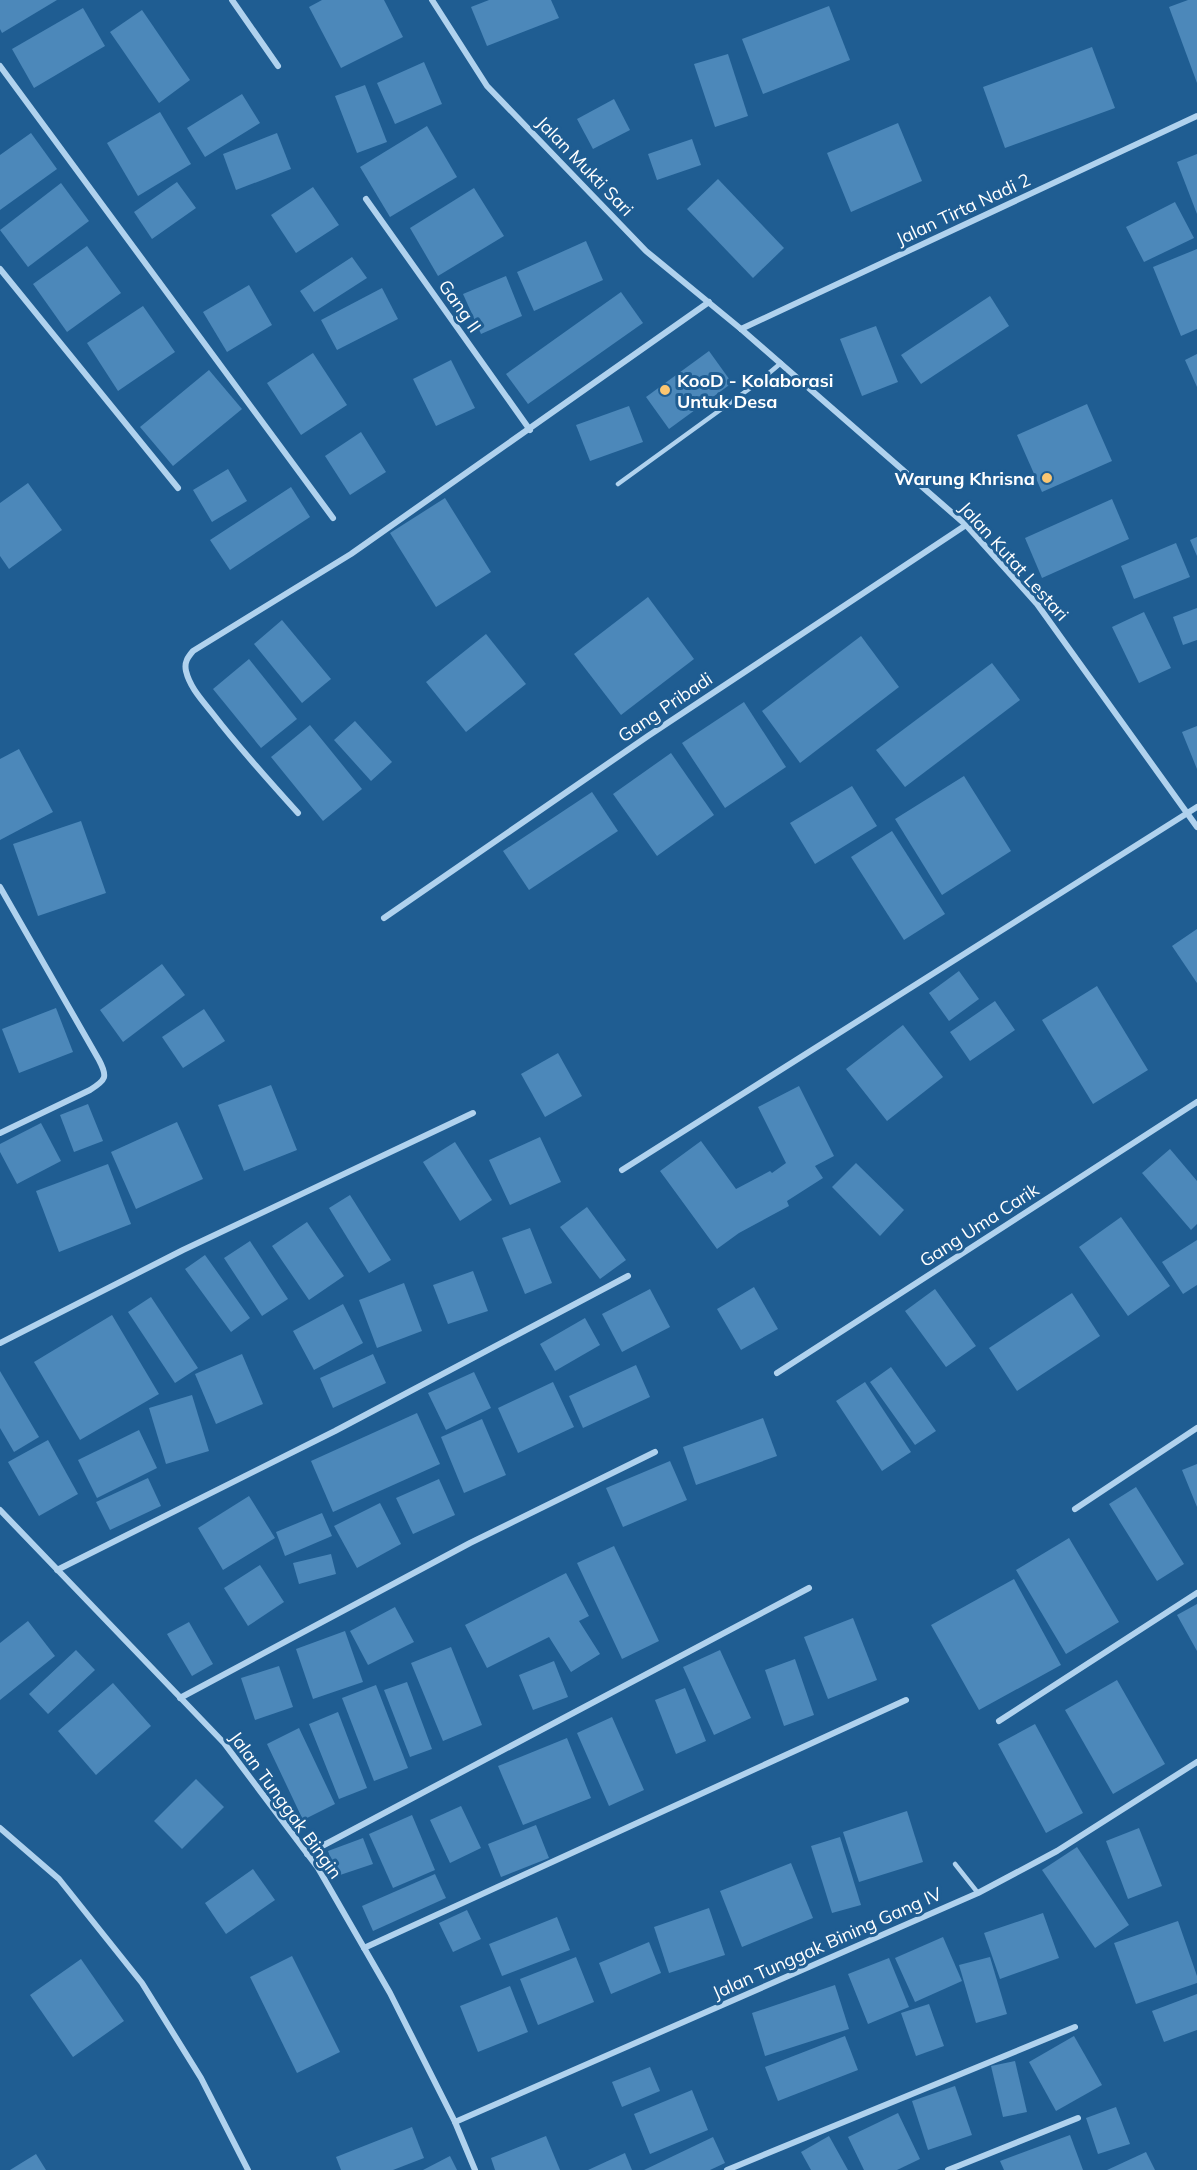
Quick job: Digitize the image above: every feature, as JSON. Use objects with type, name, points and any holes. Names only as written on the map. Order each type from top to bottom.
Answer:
[{"type":"street","points":[[232,0],[278,66]]},
{"type":"street","name":"Jalan Mukti Sari","points":[[432,0],[488,86],[646,251],[741,329]]},
{"type":"street","points":[[0,66],[333,518]]},
{"type":"street","name":"Jalan Tirta Nadi 2","points":[[741,329],[1197,116]]},
{"type":"street","name":"Gang II","points":[[366,200],[530,430]]},
{"type":"street","points":[[0,269],[178,488]]},
{"type":"street","points":[[298,813],[227,733],[204,703],[191,685],[185,670],[186,659],[193,651],[351,554],[709,303]]},
{"type":"street","name":"Jalan Kutat Lestari","points":[[741,329],[966,525],[1037,604],[1197,827]]},
{"type":"street","name":"Gang Pribadi","points":[[384,918],[648,736],[966,525]]},
{"type":"street","points":[[622,1170],[1197,807]]},
{"type":"street","points":[[0,887],[105,1070],[105,1076],[103,1082],[90,1090],[0,1133]]},
{"type":"street","name":"Gang Uma Carik","points":[[777,1373],[1197,1102]]},
{"type":"street","points":[[0,1343],[183,1250],[473,1113]]},
{"type":"street","points":[[57,1570],[334,1431],[628,1276]]},
{"type":"street","points":[[1075,1509],[1197,1428]]},
{"type":"street","points":[[180,1698],[470,1543],[655,1452]]},
{"type":"street","name":"Jalan Tunggak Bingin","points":[[0,1510],[224,1743],[318,1868],[390,1993],[455,2122],[475,2170]]},
{"type":"street","points":[[307,1854],[809,1588]]},
{"type":"street","points":[[999,1721],[1197,1593]]},
{"type":"street","points":[[364,1948],[906,1700]]},
{"type":"street","name":"Jalan Tunggak Bining Gang IV","points":[[455,2122],[978,1893],[1057,1851],[1197,1762]]},
{"type":"street","points":[[0,1828],[59,1879],[142,1983],[201,2078],[248,2170]]},
{"type":"street","points":[[727,2170],[1075,2027]]},
{"type":"street","points":[[948,2170],[1078,2118]]},
{"type":"lane","points":[[618,484],[782,363]]},
{"type":"lane","points":[[955,1864],[978,1893]]},
{"type":"building","points":[[0,0],[57,0],[2,33]]},
{"type":"building","points":[[322,0],[384,0],[403,37],[341,68],[309,7]]},
{"type":"building","points":[[489,0],[551,0],[559,18],[487,46],[471,7]]},
{"type":"building","points":[[1188,0],[1197,0],[1197,83],[1169,7]]},
{"type":"building","points":[[829,6],[850,60],[763,94],[742,39]]},
{"type":"building","points":[[83,8],[105,46],[34,88],[12,49]]},
{"type":"building","points":[[142,10],[190,80],[159,103],[110,32]]},
{"type":"building","points":[[1092,47],[1115,108],[1005,148],[983,87]]},
{"type":"building","points":[[728,54],[748,116],[715,127],[694,64]]},
{"type":"building","points":[[424,62],[442,104],[395,124],[377,83]]},
{"type":"building","points":[[365,85],[387,142],[357,153],[335,96]]},
{"type":"building","points":[[242,94],[260,123],[205,157],[187,128]]},
{"type":"building","points":[[614,99],[630,130],[593,149],[577,119]]},
{"type":"building","points":[[160,112],[191,164],[138,196],[107,143]]},
{"type":"building","points":[[898,123],[922,181],[851,212],[827,153]]},
{"type":"building","points":[[427,126],[457,177],[390,217],[360,167]]},
{"type":"building","points":[[31,133],[57,169],[0,210],[0,155]]},
{"type":"building","points":[[277,133],[291,169],[236,190],[223,154]]},
{"type":"building","points":[[692,139],[701,165],[657,180],[648,154]]},
{"type":"building","points":[[1197,154],[1197,214],[1177,162]]},
{"type":"building","points":[[718,179],[784,248],[753,278],[687,209]]},
{"type":"building","points":[[177,182],[196,208],[152,239],[134,212]]},
{"type":"building","points":[[61,183],[89,221],[28,267],[0,230]]},
{"type":"building","points":[[313,187],[339,225],[296,253],[271,215]]},
{"type":"building","points":[[474,188],[504,236],[438,276],[410,228]]},
{"type":"building","points":[[1175,202],[1194,238],[1144,262],[1126,227]]},
{"type":"building","points":[[586,241],[603,280],[534,311],[517,272]]},
{"type":"building","points":[[87,246],[121,293],[67,332],[33,284]]},
{"type":"building","points":[[1197,249],[1197,329],[1181,336],[1153,267]]},
{"type":"building","points":[[352,257],[367,278],[314,312],[300,291]]},
{"type":"building","points":[[506,276],[522,316],[481,334],[463,294]]},
{"type":"building","points":[[249,285],[272,325],[227,352],[203,312]]},
{"type":"building","points":[[382,288],[398,319],[337,350],[321,320]]},
{"type":"building","points":[[621,292],[643,323],[528,404],[506,374]]},
{"type":"building","points":[[990,296],[1009,326],[921,384],[901,355]]},
{"type":"building","points":[[143,306],[175,352],[118,391],[87,343]]},
{"type":"building","points":[[876,326],[898,382],[862,396],[840,339]]},
{"type":"building","points":[[709,351],[732,383],[669,429],[646,397]]},
{"type":"building","points":[[313,353],[347,405],[301,435],[267,383]]},
{"type":"building","points":[[1197,354],[1197,387],[1185,360]]},
{"type":"building","points":[[451,360],[475,408],[436,426],[413,379]]},
{"type":"building","points":[[209,370],[242,409],[173,466],[140,427]]},
{"type":"building","points":[[1087,404],[1112,461],[1042,492],[1017,435]]},
{"type":"building","points":[[629,406],[643,442],[590,461],[576,425]]},
{"type":"building","points":[[361,432],[386,472],[350,495],[325,456]]},
{"type":"building","points":[[228,469],[247,501],[212,522],[193,490]]},
{"type":"building","points":[[28,483],[62,530],[9,569],[0,556],[0,503]]},
{"type":"building","points":[[291,487],[310,517],[230,570],[210,540]]},
{"type":"building","points":[[445,498],[491,572],[436,607],[390,533]]},
{"type":"building","points":[[1112,499],[1129,539],[1042,578],[1025,538]]},
{"type":"building","points":[[1197,537],[1197,556],[1190,540]]},
{"type":"building","points":[[1176,543],[1190,577],[1134,599],[1121,566]]},
{"type":"building","points":[[648,597],[694,659],[621,715],[574,654]]},
{"type":"building","points":[[1197,608],[1197,640],[1183,645],[1173,617]]},
{"type":"building","points":[[1144,612],[1171,668],[1139,683],[1112,627]]},
{"type":"building","points":[[282,620],[331,679],[302,703],[254,644]]},
{"type":"building","points":[[486,634],[526,684],[466,732],[426,682]]},
{"type":"building","points":[[861,636],[899,687],[800,763],[762,711]]},
{"type":"building","points":[[249,659],[297,719],[261,748],[213,689]]},
{"type":"building","points":[[992,663],[1020,700],[905,787],[876,750]]},
{"type":"building","points":[[744,702],[786,767],[725,808],[682,743]]},
{"type":"building","points":[[355,721],[392,762],[371,781],[334,740]]},
{"type":"building","points":[[310,725],[362,789],[323,821],[271,757]]},
{"type":"building","points":[[1197,726],[1197,769],[1182,732]]},
{"type":"building","points":[[19,749],[53,812],[0,840],[0,759]]},
{"type":"building","points":[[671,753],[714,815],[657,856],[613,794]]},
{"type":"building","points":[[964,776],[1011,851],[942,895],[895,819]]},
{"type":"building","points":[[852,786],[877,826],[815,864],[790,823]]},
{"type":"building","points":[[592,792],[618,831],[529,890],[503,851]]},
{"type":"building","points":[[81,821],[106,893],[38,916],[13,844]]},
{"type":"building","points":[[892,831],[945,914],[904,940],[851,857]]},
{"type":"building","points":[[1197,929],[1197,983],[1172,946]]},
{"type":"building","points":[[162,964],[185,995],[123,1042],[100,1010]]},
{"type":"building","points":[[959,971],[979,999],[949,1021],[929,993]]},
{"type":"building","points":[[1097,986],[1148,1070],[1093,1104],[1042,1020]]},
{"type":"building","points":[[995,1001],[1015,1030],[970,1061],[950,1032]]},
{"type":"building","points":[[56,1008],[73,1052],[19,1073],[2,1029]]},
{"type":"building","points":[[204,1009],[225,1041],[183,1068],[162,1037]]},
{"type":"building","points":[[903,1025],[943,1077],[887,1121],[846,1069]]},
{"type":"building","points":[[558,1053],[582,1096],[545,1117],[521,1074]]},
{"type":"building","points":[[271,1085],[297,1150],[244,1171],[218,1105]]},
{"type":"building","points":[[799,1086],[834,1156],[815,1166],[823,1178],[787,1201],[789,1206],[739,1233],[717,1249],[660,1171],[701,1141],[736,1189],[770,1171],[772,1173],[786,1163],[758,1107]]},
{"type":"building","points":[[88,1104],[103,1141],[74,1152],[60,1115]]},
{"type":"building","points":[[177,1122],[203,1179],[136,1209],[111,1152]]},
{"type":"building","points":[[41,1123],[61,1161],[17,1184],[0,1152],[0,1144]]},
{"type":"building","points":[[540,1137],[561,1182],[510,1205],[489,1160]]},
{"type":"building","points":[[455,1142],[492,1200],[460,1221],[423,1162]]},
{"type":"building","points":[[1170,1149],[1197,1181],[1197,1224],[1191,1230],[1142,1173]]},
{"type":"building","points":[[856,1163],[904,1210],[880,1236],[832,1187]]},
{"type":"building","points":[[108,1164],[131,1224],[59,1252],[36,1191]]},
{"type":"building","points":[[350,1195],[391,1260],[369,1273],[329,1208]]},
{"type":"building","points":[[587,1207],[626,1260],[600,1279],[560,1227]]},
{"type":"building","points":[[1121,1217],[1170,1286],[1128,1316],[1079,1247]]},
{"type":"building","points":[[307,1222],[344,1276],[309,1300],[272,1246]]},
{"type":"building","points":[[530,1228],[552,1283],[525,1294],[502,1238]]},
{"type":"building","points":[[1197,1240],[1197,1285],[1183,1294],[1162,1262]]},
{"type":"building","points":[[250,1241],[288,1299],[262,1316],[224,1258]]},
{"type":"building","points":[[205,1255],[250,1318],[231,1332],[185,1269]]},
{"type":"building","points":[[473,1271],[488,1311],[448,1324],[433,1285]]},
{"type":"building","points":[[404,1283],[422,1331],[377,1348],[359,1300]]},
{"type":"building","points":[[754,1287],[778,1329],[741,1350],[717,1309]]},
{"type":"building","points":[[650,1289],[670,1327],[622,1352],[602,1314]]},
{"type":"building","points":[[935,1289],[976,1346],[946,1367],[905,1311]]},
{"type":"building","points":[[1072,1293],[1100,1336],[1017,1391],[989,1348]]},
{"type":"building","points":[[151,1297],[198,1368],[175,1383],[128,1312]]},
{"type":"building","points":[[343,1304],[363,1343],[314,1370],[293,1331]]},
{"type":"building","points":[[112,1315],[159,1394],[80,1440],[34,1362]]},
{"type":"building","points":[[585,1318],[600,1345],[555,1371],[540,1344]]},
{"type":"building","points":[[242,1354],[263,1404],[216,1424],[195,1374]]},
{"type":"building","points":[[373,1354],[386,1383],[333,1408],[320,1378]]},
{"type":"building","points":[[636,1365],[650,1397],[583,1428],[569,1396]]},
{"type":"building","points":[[891,1367],[936,1431],[915,1445],[870,1382]]},
{"type":"building","points":[[0,1371],[39,1437],[14,1452],[0,1428]]},
{"type":"building","points":[[474,1372],[491,1408],[446,1430],[428,1393]]},
{"type":"building","points":[[553,1382],[574,1427],[518,1453],[498,1408]]},
{"type":"building","points":[[865,1382],[911,1452],[882,1471],[836,1401]]},
{"type":"building","points":[[192,1395],[209,1451],[166,1464],[149,1408]]},
{"type":"building","points":[[417,1413],[440,1464],[333,1512],[311,1461]]},
{"type":"building","points":[[763,1418],[777,1456],[696,1485],[683,1447]]},
{"type":"building","points":[[482,1419],[506,1475],[464,1493],[441,1437]]},
{"type":"building","points":[[139,1430],[157,1468],[97,1498],[78,1460]]},
{"type":"building","points":[[48,1440],[78,1494],[39,1516],[8,1462]]},
{"type":"building","points":[[670,1461],[687,1500],[623,1527],[606,1488]]},
{"type":"building","points":[[1197,1464],[1197,1507],[1182,1470]]},
{"type":"building","points":[[148,1478],[161,1506],[110,1530],[96,1502]]},
{"type":"building","points":[[439,1479],[455,1515],[413,1534],[396,1498]]},
{"type":"building","points":[[1136,1487],[1184,1564],[1157,1581],[1109,1504]]},
{"type":"building","points":[[249,1496],[275,1538],[223,1570],[198,1528]]},
{"type":"building","points":[[380,1503],[401,1544],[357,1568],[334,1526]]},
{"type":"building","points":[[322,1513],[332,1536],[285,1556],[276,1532]]},
{"type":"building","points":[[1069,1538],[1119,1622],[1066,1654],[1016,1570]]},
{"type":"building","points":[[614,1546],[659,1641],[622,1659],[577,1563]]},
{"type":"building","points":[[331,1554],[336,1574],[299,1584],[293,1563]]},
{"type":"building","points":[[260,1565],[284,1602],[248,1626],[224,1588]]},
{"type":"building","points":[[566,1573],[589,1616],[579,1621],[600,1654],[571,1672],[549,1637],[487,1668],[465,1625]]},
{"type":"building","points":[[1014,1579],[1061,1665],[979,1710],[931,1625]]},
{"type":"building","points":[[1197,1604],[1197,1651],[1177,1615]]},
{"type":"building","points":[[395,1607],[414,1642],[368,1665],[350,1631]]},
{"type":"building","points":[[853,1618],[877,1680],[828,1699],[804,1637]]},
{"type":"building","points":[[28,1621],[55,1656],[0,1700],[0,1643]]},
{"type":"building","points":[[189,1622],[213,1664],[192,1676],[167,1634]]},
{"type":"building","points":[[345,1631],[363,1682],[313,1699],[296,1649]]},
{"type":"building","points":[[451,1647],[482,1725],[443,1741],[411,1663]]},
{"type":"building","points":[[76,1650],[95,1670],[48,1714],[29,1694]]},
{"type":"building","points":[[720,1650],[751,1718],[714,1735],[683,1667]]},
{"type":"building","points":[[795,1659],[814,1715],[784,1726],[765,1670]]},
{"type":"building","points":[[554,1661],[568,1697],[533,1710],[519,1675]]},
{"type":"building","points":[[279,1666],[293,1707],[255,1720],[241,1678]]},
{"type":"building","points":[[1117,1680],[1165,1764],[1113,1794],[1065,1710]]},
{"type":"building","points":[[407,1682],[432,1749],[410,1757],[384,1690]]},
{"type":"building","points":[[113,1683],[151,1726],[96,1775],[58,1731]]},
{"type":"building","points":[[376,1685],[408,1768],[374,1781],[342,1698]]},
{"type":"building","points":[[685,1688],[706,1741],[676,1754],[655,1700]]},
{"type":"building","points":[[338,1712],[367,1788],[339,1799],[309,1724]]},
{"type":"building","points":[[612,1717],[644,1790],[609,1806],[577,1733]]},
{"type":"building","points":[[1035,1724],[1083,1813],[1046,1833],[998,1744]]},
{"type":"building","points":[[299,1728],[335,1804],[303,1820],[267,1744]]},
{"type":"building","points":[[567,1738],[591,1798],[523,1825],[498,1766]]},
{"type":"building","points":[[196,1779],[224,1807],[182,1849],[154,1821]]},
{"type":"building","points":[[461,1806],[481,1848],[450,1863],[430,1820]]},
{"type":"building","points":[[907,1811],[923,1862],[859,1882],[843,1832]]},
{"type":"building","points":[[412,1815],[435,1870],[393,1888],[369,1834]]},
{"type":"building","points":[[536,1825],[549,1858],[501,1877],[488,1844]]},
{"type":"building","points":[[1139,1828],[1162,1886],[1128,1899],[1106,1841]]},
{"type":"building","points":[[840,1837],[861,1905],[832,1913],[811,1846]]},
{"type":"building","points":[[363,1838],[373,1864],[337,1876],[328,1851]]},
{"type":"building","points":[[1077,1847],[1129,1925],[1095,1948],[1042,1870]]},
{"type":"building","points":[[791,1863],[813,1918],[742,1947],[720,1891]]},
{"type":"building","points":[[253,1869],[275,1900],[226,1934],[205,1903]]},
{"type":"building","points":[[435,1874],[446,1898],[373,1931],[362,1906]]},
{"type":"building","points":[[709,1908],[725,1955],[669,1973],[654,1927]]},
{"type":"building","points":[[467,1910],[481,1939],[453,1952],[439,1923]]},
{"type":"building","points":[[1043,1913],[1059,1958],[1000,1979],[984,1933]]},
{"type":"building","points":[[557,1917],[570,1950],[502,1976],[489,1944]]},
{"type":"building","points":[[1178,1921],[1197,1976],[1197,1983],[1136,2004],[1114,1943]]},
{"type":"building","points":[[943,1937],[962,1981],[915,2002],[895,1958]]},
{"type":"building","points":[[649,1942],[661,1973],[611,1994],[599,1963]]},
{"type":"building","points":[[292,1956],[340,2052],[297,2073],[250,1977]]},
{"type":"building","points":[[576,1957],[594,2002],[538,2025],[520,1979]]},
{"type":"building","points":[[990,1957],[1007,2014],[976,2023],[959,1965]]},
{"type":"building","points":[[889,1958],[909,2007],[868,2024],[848,1974]]},
{"type":"building","points":[[81,1959],[124,2021],[73,2057],[30,1995]]},
{"type":"building","points":[[835,1985],[849,2029],[765,2056],[752,2013]]},
{"type":"building","points":[[510,1986],[528,2032],[478,2052],[460,2006]]},
{"type":"building","points":[[1197,1994],[1197,2030],[1164,2042],[1152,2011]]},
{"type":"building","points":[[929,2004],[944,2046],[916,2056],[901,2013]]},
{"type":"building","points":[[845,2036],[858,2070],[778,2101],[765,2067]]},
{"type":"building","points":[[1074,2036],[1102,2085],[1056,2111],[1029,2062]]},
{"type":"building","points":[[1015,2061],[1027,2112],[1003,2117],[991,2066]]},
{"type":"building","points":[[650,2067],[660,2091],[622,2107],[612,2082]]},
{"type":"building","points":[[955,2086],[972,2135],[928,2150],[912,2101]]},
{"type":"building","points":[[692,2090],[708,2130],[650,2154],[634,2114]]},
{"type":"building","points":[[1116,2107],[1130,2144],[1098,2154],[1086,2118]]},
{"type":"building","points":[[898,2113],[920,2159],[897,2170],[864,2170],[848,2137]]},
{"type":"building","points":[[412,2127],[424,2158],[393,2170],[341,2170],[336,2157]]},
{"type":"building","points":[[1070,2135],[1083,2170],[1004,2170],[1000,2161]]},
{"type":"building","points":[[546,2136],[560,2170],[495,2170],[491,2158]]},
{"type":"building","points":[[829,2136],[848,2170],[811,2170],[801,2152]]},
{"type":"building","points":[[713,2137],[725,2163],[710,2170],[644,2170]]},
{"type":"building","points":[[1146,2152],[1155,2170],[1107,2170]]},
{"type":"building","points":[[625,2153],[632,2170],[588,2170]]},
{"type":"building","points":[[36,2154],[46,2170],[10,2170]]},
{"type":"building","points":[[450,2156],[457,2170],[423,2170]]},
{"type":"place","name":"KooD - Kolaborasi Untuk Desa","points":[[665,390]]},
{"type":"place","name":"Warung Khrisna","points":[[1047,478]]}]
